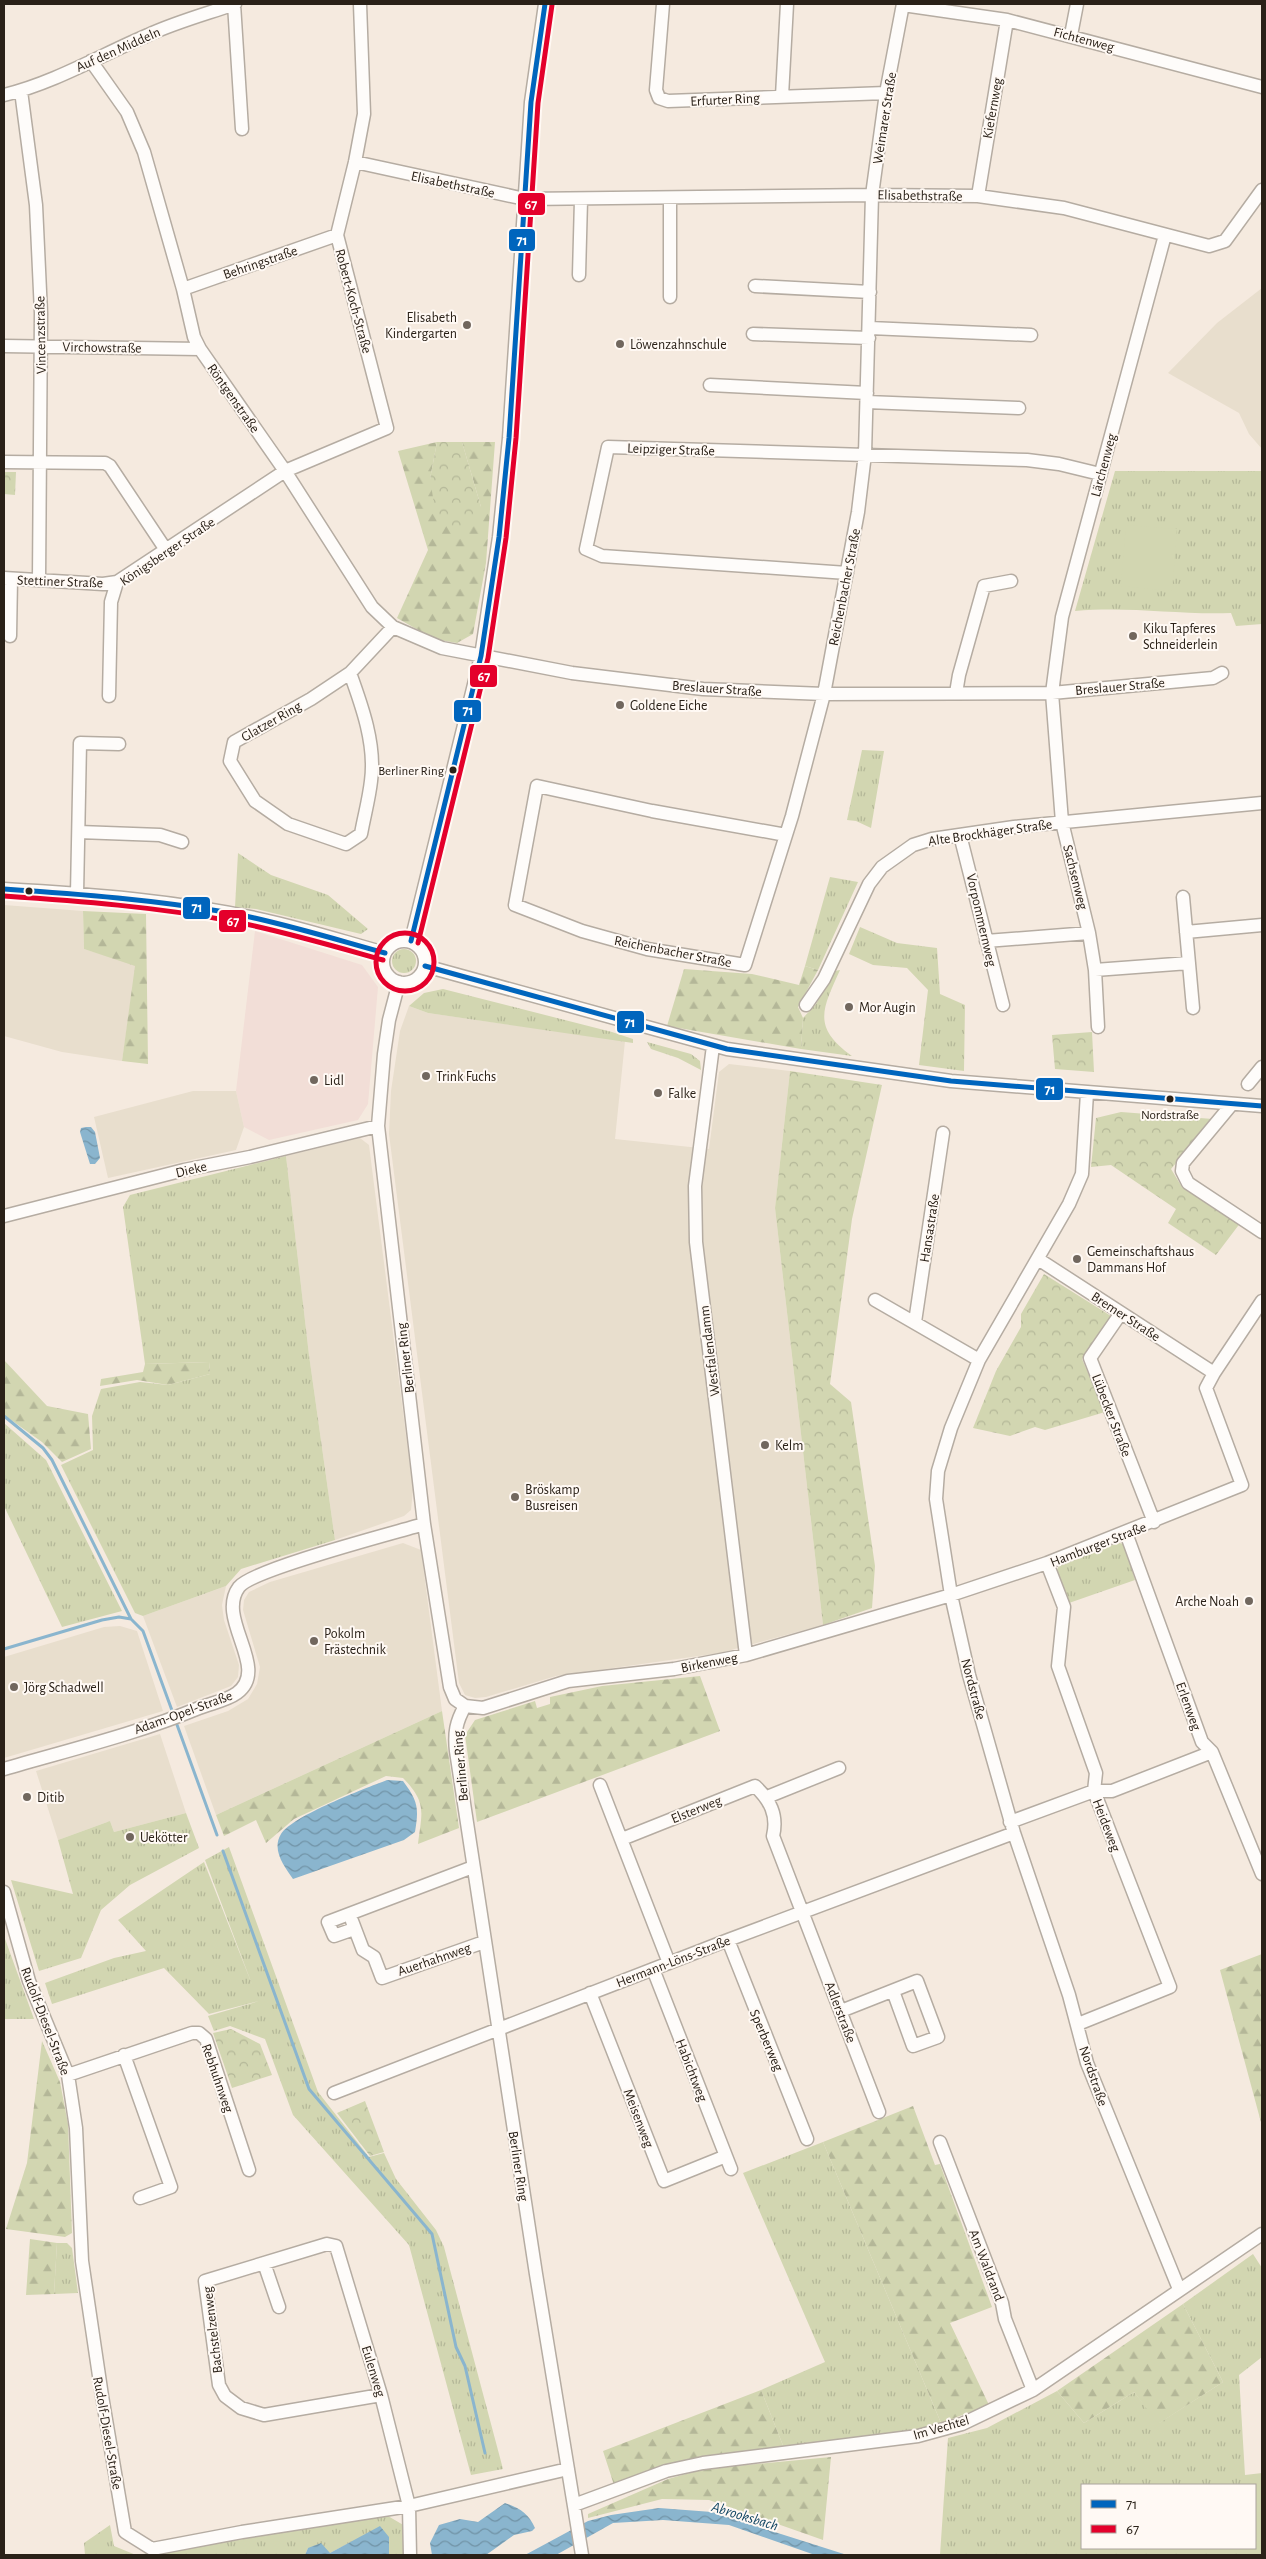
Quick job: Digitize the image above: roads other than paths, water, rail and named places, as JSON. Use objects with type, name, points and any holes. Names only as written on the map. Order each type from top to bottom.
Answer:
[{"type":"street","name":"Auf den Middeln","points":[[4,95],[21,91],[151,33],[234,4],[242,129]]},
{"type":"street","name":"Robert-Koch-Straße","points":[[285,471],[387,428],[337,236],[355,162],[364,114],[360,4]]},
{"type":"street","points":[[411,941],[481,656],[499,537],[509,438],[531,102],[545,4]]},
{"type":"street","name":"Erfurter Ring","points":[[663,4],[656,90],[659,98],[668,102],[886,93]]},
{"type":"street","points":[[782,96],[787,4]]},
{"type":"street","name":"Fichtenweg","points":[[903,4],[1007,20],[1071,35],[1262,87]]},
{"type":"street","name":"Weimarer Straße","points":[[866,454],[872,194],[886,93],[903,4]]},
{"type":"street","points":[[1071,35],[1077,4]]},
{"type":"street","name":"Kiefernweg","points":[[978,196],[1007,20]]},
{"type":"street","name":"Röntgenstraße","points":[[90,61],[126,112],[144,152],[183,289],[194,337],[200,349],[285,471],[372,607],[393,627],[442,648],[481,656]]},
{"type":"street","name":"Vincenzstraße","points":[[21,91],[36,205],[41,462],[39,580]]},
{"type":"street","name":"Elisabethstraße","points":[[355,162],[526,199],[581,200],[872,194],[978,196],[1064,208],[1165,235]]},
{"type":"street","points":[[1165,235],[1209,246],[1225,241],[1262,190]]},
{"type":"street","points":[[670,198],[670,297]]},
{"type":"street","points":[[579,275],[581,200]]},
{"type":"street","name":"Lärchenweg","points":[[1062,822],[1056,772],[1052,693],[1062,617],[1165,235]]},
{"type":"street","name":"Behringstraße","points":[[183,289],[337,236]]},
{"type":"street","points":[[755,286],[870,292]]},
{"type":"street","points":[[752,334],[1031,335]]},
{"type":"street","name":"Virchowstraße","points":[[4,346],[200,349]]},
{"type":"street","points":[[710,385],[1019,408]]},
{"type":"street","name":"Leipziger Straße","points":[[847,573],[602,556],[586,548],[608,446],[1027,460],[1059,464],[1100,474]]},
{"type":"street","name":"Reichenbacher Straße","points":[[786,835],[652,811],[537,786],[515,905],[582,931],[647,948],[745,965],[786,835],[824,694],[847,573],[866,454]]},
{"type":"street","points":[[4,462],[105,463],[110,466],[166,550]]},
{"type":"street","name":"Königsberger Straße","points":[[109,696],[111,602],[117,582],[285,471]]},
{"type":"street","points":[[8,579],[10,636]]},
{"type":"street","name":"Stettiner Straße","points":[[8,579],[103,584],[117,582]]},
{"type":"street","points":[[956,693],[984,586],[1011,580]]},
{"type":"street","name":"Glatzer Ring","points":[[350,673],[362,707],[369,737],[372,780],[361,834],[346,844],[288,824],[255,801],[230,761],[234,742],[311,699],[350,673],[393,627]]},
{"type":"street","name":"Breslauer Straße","points":[[481,656],[572,672],[703,689],[824,694],[1052,693],[1213,678],[1222,672]]},
{"type":"street","points":[[77,894],[80,743],[119,744]]},
{"type":"street","name":"Alte Brockhäger Straße","points":[[806,1005],[824,979],[869,884],[882,867],[913,845],[932,839],[1062,822],[1262,803]]},
{"type":"street","name":"Sachsenweg","points":[[1062,822],[1089,933],[1098,1027]]},
{"type":"street","points":[[79,832],[160,835],[182,842]]},
{"type":"street","name":"Vorpommernweg","points":[[960,835],[1003,1005]]},
{"type":"street","points":[[4,889],[77,894],[180,906],[263,920],[385,953]]},
{"type":"street","points":[[1183,897],[1193,1008]]},
{"type":"street","points":[[1186,932],[1262,926]]},
{"type":"street","points":[[986,941],[1089,933]]},
{"type":"street","points":[[398,941],[411,941],[421,948],[424,954],[425,966],[418,978],[413,981],[399,982],[387,974],[383,960],[385,953],[398,941]]},
{"type":"street","points":[[1094,970],[1189,962]]},
{"type":"street","points":[[425,966],[713,1046],[800,1061],[943,1080],[1262,1106]]},
{"type":"street","name":"Berliner Ring","points":[[399,982],[389,1020],[384,1054],[378,1126],[424,1524],[450,1687],[455,1699],[465,1706],[456,1723],[454,1733],[472,1867],[582,2552]]},
{"type":"street","name":"Westfalendamm","points":[[713,1046],[695,1186],[696,1242],[746,1655]]},
{"type":"street","points":[[1248,1084],[1262,1067]]},
{"type":"street","name":"Nordstraße","points":[[1087,1093],[1082,1174],[1069,1204],[980,1360],[951,1428],[938,1471],[936,1499],[951,1595],[970,1676],[1012,1827],[1078,2024],[1087,2063],[1179,2289]]},
{"type":"street","points":[[1232,1104],[1183,1163],[1182,1171],[1188,1183],[1262,1232]]},
{"type":"street","name":"Dieke","points":[[4,1216],[184,1170],[378,1126]]},
{"type":"street","name":"Hansastraße","points":[[915,1322],[943,1133]]},
{"type":"street","name":"Bremer Straße","points":[[1038,1259],[1110,1299],[1121,1312],[1214,1372]]},
{"type":"street","points":[[875,1300],[980,1360]]},
{"type":"street","points":[[1214,1372],[1262,1301]]},
{"type":"street","name":"Lübecker Straße","points":[[1121,1312],[1090,1358],[1154,1522]]},
{"type":"street","name":"Hamburger Straße","points":[[951,1595],[1047,1563],[1154,1522],[1242,1485],[1206,1388],[1214,1372]]},
{"type":"street","name":"Adam-Opel-Straße","points":[[4,1769],[162,1722],[239,1692],[246,1680],[248,1666],[232,1610],[233,1598],[240,1586],[267,1571],[424,1524]]},
{"type":"street","name":"Erlenweg","points":[[1126,1533],[1202,1742],[1212,1752],[1262,1874]]},
{"type":"street","name":"Heideweg","points":[[1047,1563],[1064,1607],[1058,1666],[1096,1773],[1094,1791],[1170,1987],[1078,2024]]},
{"type":"street","name":"Birkenweg","points":[[465,1706],[483,1708],[568,1681],[674,1669],[746,1655],[951,1595]]},
{"type":"street","name":"Hermann-Löns-Straße","points":[[334,2093],[802,1912],[1012,1827],[1094,1791],[1112,1791],[1212,1752]]},
{"type":"street","points":[[802,1912],[773,1836],[776,1822],[767,1797],[839,1768]]},
{"type":"street","points":[[600,1785],[669,1963]]},
{"type":"street","name":"Elsterweg","points":[[622,1839],[755,1786],[767,1797]]},
{"type":"street","points":[[354,1929],[334,1936],[328,1922],[472,1867]]},
{"type":"street","name":"Rudolf-Diesel-Straße","points":[[4,1892],[29,1981],[68,2075],[76,2128],[82,2261],[125,2532],[152,2549],[242,2532],[409,2506],[568,2469]]},
{"type":"street","name":"Adlerstraße","points":[[802,1912],[879,2112]]},
{"type":"street","name":"Auerhahnweg","points":[[349,1914],[363,1950],[374,1957],[382,1978],[484,1942]]},
{"type":"street","name":"Sperberweg","points":[[728,1940],[807,2139]]},
{"type":"street","name":"Habichtweg","points":[[653,1970],[731,2169]]},
{"type":"street","points":[[841,2011],[917,1981],[938,2037],[913,2046],[892,1991]]},
{"type":"street","name":"Meisenweg","points":[[590,1993],[664,2181],[726,2156]]},
{"type":"street","name":"Rebhuhnweg","points":[[68,2075],[192,2033],[199,2033],[206,2039],[249,2170]]},
{"type":"street","points":[[124,2055],[171,2187],[140,2198]]},
{"type":"street","name":"Am Waldrand","points":[[940,2142],[1002,2303],[1005,2319],[1033,2390]]},
{"type":"street","name":"Im Vechtel","points":[[574,2506],[666,2471],[703,2463],[918,2436],[962,2424],[1033,2390],[1262,2234]]},
{"type":"street","name":"Eulenweg","points":[[327,2244],[336,2246],[381,2395],[409,2506]]},
{"type":"street","name":"Bachstelzenweg","points":[[327,2244],[205,2281],[219,2385],[225,2396],[241,2408],[264,2414],[381,2395]]},
{"type":"street","points":[[264,2263],[279,2308]]},
{"type":"street","points":[[409,2506],[410,2555]]},
{"type":"water","points":[[91,1127],[95,1132],[100,1158],[95,1164],[90,1164],[80,1132],[81,1128]]},
{"type":"water","points":[[387,1780],[403,1781],[412,1794],[417,1811],[415,1832],[404,1840],[293,1879],[278,1852],[278,1840],[281,1834],[288,1827],[314,1811]]},
{"type":"water","points":[[505,2503],[523,2512],[535,2528],[532,2531],[514,2535],[486,2555],[432,2555],[430,2543],[439,2525],[460,2519],[478,2522]]},
{"type":"water","points":[[659,2508],[712,2512],[847,2555],[815,2555],[729,2525],[663,2520],[613,2523],[556,2555],[525,2555],[588,2521],[611,2515]]},
{"type":"water","points":[[380,2526],[389,2537],[389,2555],[305,2555],[308,2548],[321,2543],[330,2553]]},
{"type":"waterway","points":[[4,1416],[43,1448],[52,1460],[131,1619]]},
{"type":"waterway","points":[[4,1649],[102,1620],[119,1617],[131,1619],[143,1631],[174,1716]]},
{"type":"waterway","points":[[176,1722],[217,1835]]},
{"type":"waterway","points":[[223,1851],[309,2089],[432,2234],[456,2347],[465,2366],[485,2453]]},
{"type":"place","name":"Elisabeth Kindergarten","points":[[467,325]]},
{"type":"place","name":"Löwenzahnschule","points":[[620,344]]},
{"type":"place","name":"Kiku Tapferes Schneiderlein","points":[[1133,636]]},
{"type":"place","name":"Goldene Eiche","points":[[620,705]]},
{"type":"place","name":"Berliner Ring","points":[[453,770]]},
{"type":"place","name":"Mor Augin","points":[[849,1007]]},
{"type":"place","name":"Trink Fuchs","points":[[426,1076]]},
{"type":"place","name":"Lidl","points":[[314,1080]]},
{"type":"place","name":"Falke","points":[[658,1093]]},
{"type":"place","name":"Nordstraße","points":[[1170,1099]]},
{"type":"place","name":"Gemeinschaftshaus Dammans Hof","points":[[1077,1259]]},
{"type":"place","name":"Kelm","points":[[765,1445]]},
{"type":"place","name":"Bröskamp Busreisen","points":[[515,1497]]},
{"type":"place","name":"Arche Noah","points":[[1249,1601]]},
{"type":"place","name":"Pokolm Frästechnik","points":[[314,1641]]},
{"type":"place","name":"Jörg Schadwell","points":[[14,1687]]},
{"type":"place","name":"Ditib","points":[[27,1797]]},
{"type":"place","name":"Uekötter","points":[[130,1837]]},
{"type":"water label","name":"Abrooksbach","points":[[745,2516]]}]
